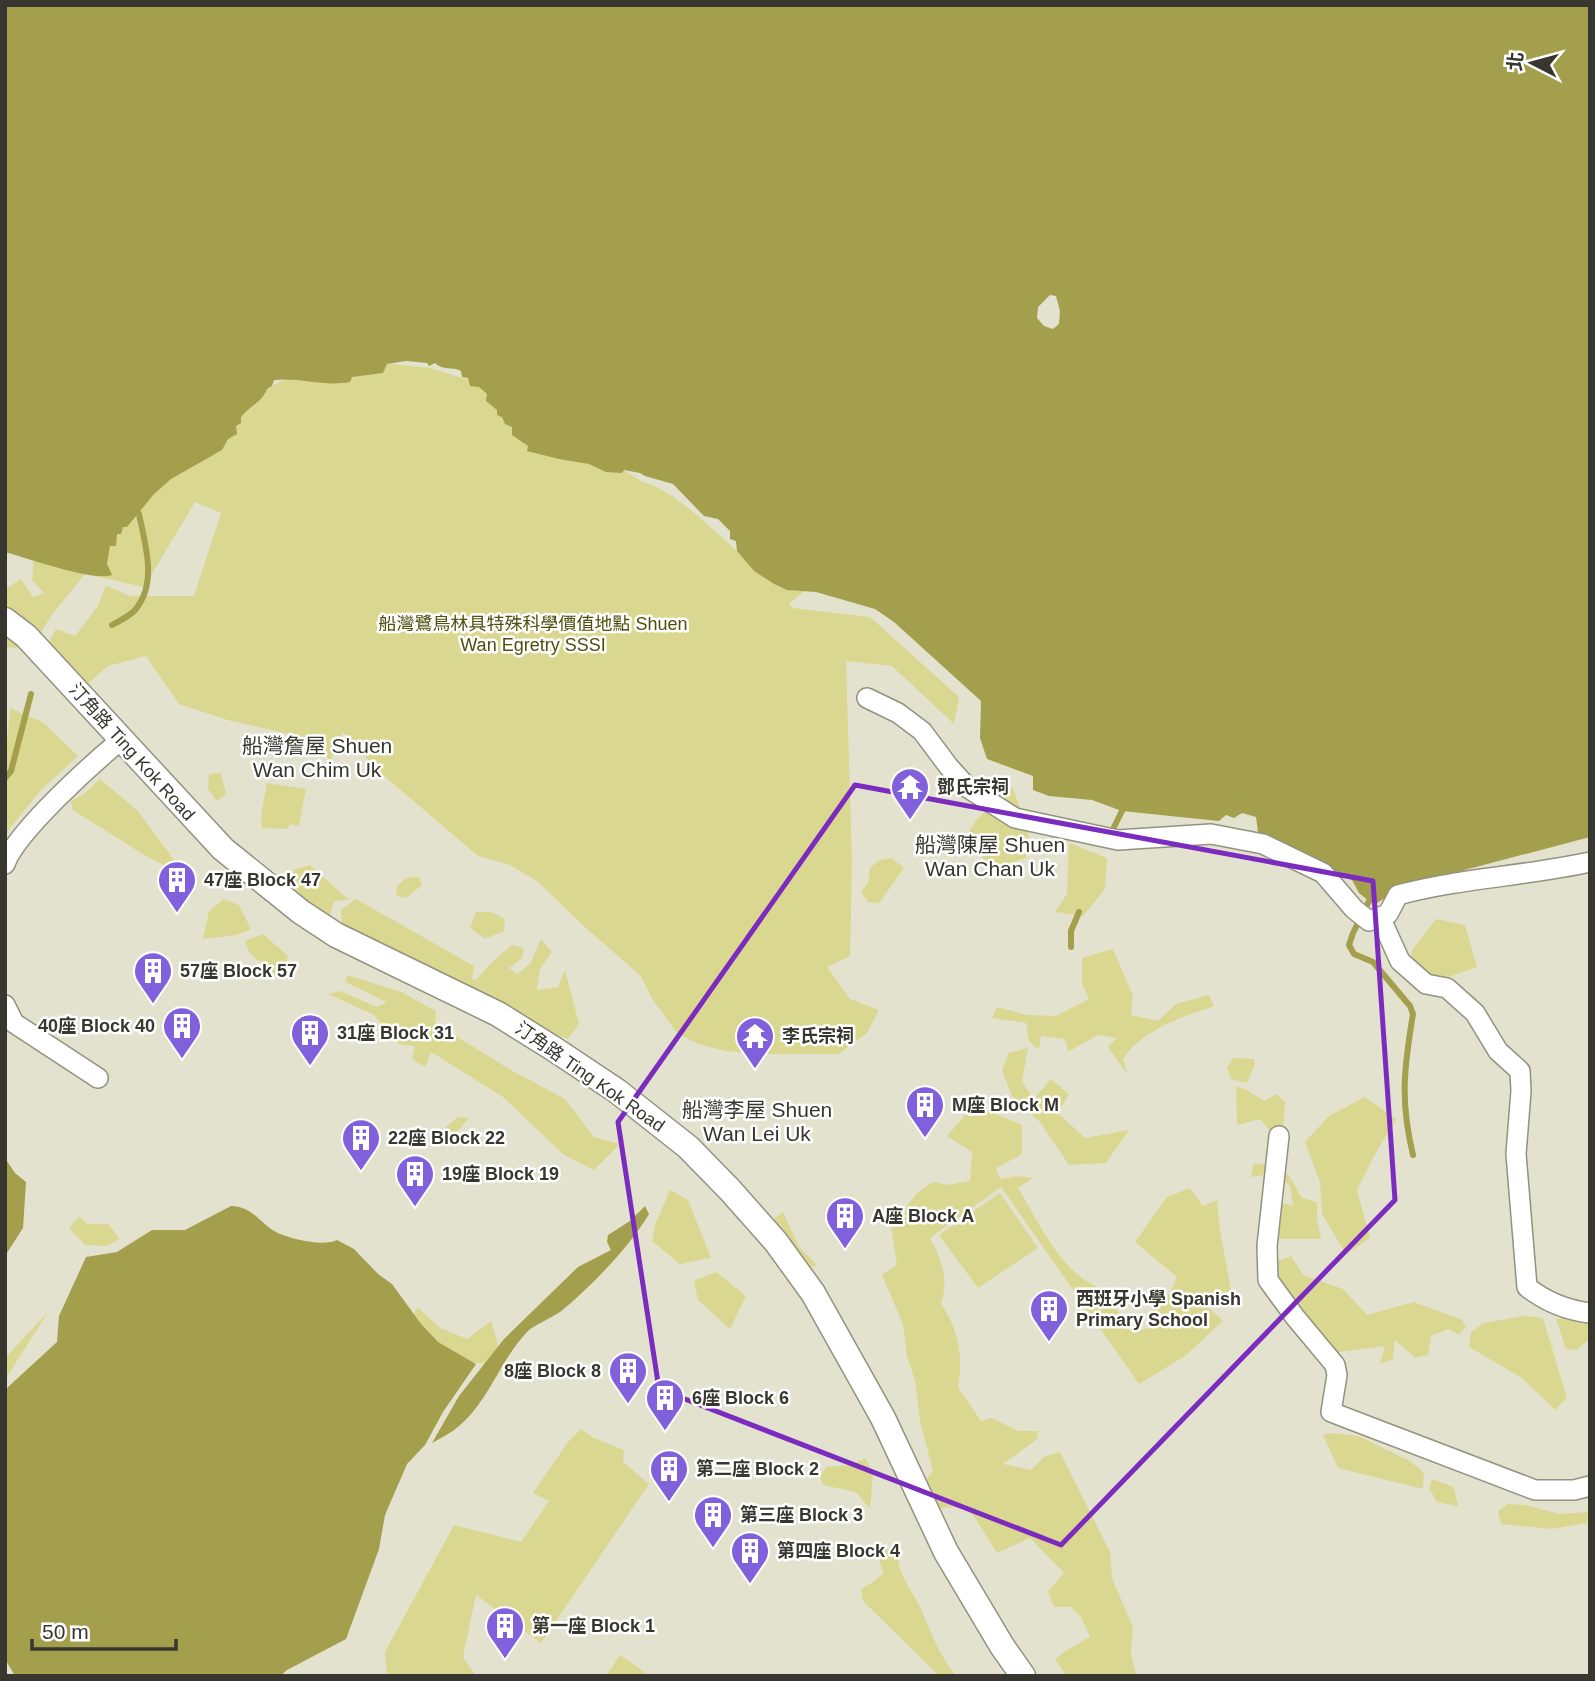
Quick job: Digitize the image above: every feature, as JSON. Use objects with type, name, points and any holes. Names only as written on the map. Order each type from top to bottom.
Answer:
[{"type":"main road","name":"汀角路 Ting Kok Road","points":[[5,621],[26,636],[223,849],[301,912],[336,935],[498,1014],[554,1049],[617,1091],[688,1147],[730,1190],[776,1242],[813,1293],[883,1418],[946,1552],[1023,1676]]},
{"type":"street","points":[[867,698],[898,713],[922,731],[968,788],[1015,818],[1118,840],[1211,834],[1263,844],[1323,873],[1366,914],[1401,961],[1426,985],[1447,988],[1467,1005],[1475,1013],[1498,1051],[1520,1070],[1516,1154],[1527,1287],[1560,1307],[1590,1312]]},
{"type":"street","points":[[5,864],[9,854],[25,834],[122,739]]},
{"type":"street","points":[[1366,914],[1388,914],[1398,895],[1406,893],[1496,875],[1590,862]]},
{"type":"street","points":[[5,1005],[14,1023],[99,1078]]},
{"type":"street","points":[[1279,1136],[1267,1247],[1268,1280],[1294,1317],[1335,1365],[1337,1375],[1331,1412],[1535,1490],[1574,1490],[1590,1486]]},
{"type":"highlighted area","points":[[855,785],[1373,881],[1395,1200],[1061,1545],[659,1389],[618,1122]]},
{"type":"green space","name":"船灣鷺鳥林具特殊科學價值地點 Shuen Wan Egretry SSSI","points":[[393,364],[430,368],[482,384],[643,482],[668,493],[704,521],[773,584],[781,588],[804,591],[789,604],[793,608],[870,617],[959,697],[954,724],[892,666],[846,661],[852,862],[850,956],[827,967],[850,999],[879,1010],[867,1033],[839,1054],[757,1054],[727,1051],[701,1045],[678,1034],[652,999],[641,976],[537,881],[508,864],[478,856],[377,770],[343,732],[330,762],[316,740],[231,721],[179,704],[146,656],[108,666],[82,689],[40,658],[56,629],[75,636],[98,606],[106,585],[129,596],[194,596],[221,513],[195,502],[144,587],[85,574],[51,616],[31,649],[5,647],[5,589],[21,579],[33,597],[44,593],[32,580],[34,557],[87,573],[172,465],[230,410],[285,379],[341,366]]},
{"type":"green space","points":[[10,708],[44,723],[78,756],[41,790],[5,834],[5,764]]},
{"type":"green space","points":[[221,773],[226,794],[217,801],[208,789],[209,774]]},
{"type":"green space","points":[[100,779],[137,810],[186,876],[144,855],[73,810],[71,801],[84,794]]},
{"type":"green space","points":[[267,783],[306,789],[299,826],[291,824],[286,829],[262,828],[261,816]]},
{"type":"green space","points":[[1012,787],[1029,829],[1026,858],[990,869],[967,835],[977,819]]},
{"type":"green space","points":[[1069,843],[1107,858],[1105,889],[1083,916],[1055,912],[1067,894]]},
{"type":"green space","points":[[891,858],[904,868],[879,903],[868,902],[861,892],[868,883],[870,868],[879,860]]},
{"type":"green space","points":[[310,865],[349,900],[334,901],[326,928],[294,900],[293,870]]},
{"type":"green space","points":[[419,877],[422,885],[406,898],[396,895],[397,886],[406,878]]},
{"type":"green space","points":[[224,899],[239,905],[251,929],[237,935],[203,939],[209,911]]},
{"type":"green space","points":[[356,899],[474,966],[472,979],[476,980],[512,945],[524,948],[522,958],[509,968],[517,974],[530,964],[541,939],[552,952],[540,969],[537,990],[558,987],[565,970],[579,1024],[568,1039],[533,1025],[512,1007],[428,985],[342,930],[341,910]]},
{"type":"green space","points":[[476,912],[491,912],[505,919],[504,931],[485,939],[470,928]]},
{"type":"green space","points":[[1436,919],[1465,925],[1477,967],[1446,978],[1410,980],[1412,950]]},
{"type":"green space","points":[[263,934],[288,956],[281,980],[249,952],[245,941]]},
{"type":"green space","points":[[1113,949],[1133,996],[1131,1015],[1158,1021],[1176,1004],[1209,995],[1214,1006],[1164,1026],[1141,1040],[1123,1059],[1128,1075],[1108,1047],[1116,1038],[1098,1035],[1068,1052],[1065,1039],[1041,1036],[1039,1050],[1029,1041],[1026,1023],[992,1018],[997,1007],[1028,1015],[1056,1016],[1089,999],[1082,983],[1082,958]]},
{"type":"green space","points":[[347,975],[401,992],[436,1011],[435,1023],[511,1070],[565,1099],[594,1137],[620,1144],[594,1170],[564,1155],[503,1097],[431,1052],[425,1067],[412,1059],[415,1046],[399,1044],[374,1015],[328,994],[340,991],[377,1007],[387,1002],[345,982]]},
{"type":"green space","points":[[1028,1048],[1022,1082],[1034,1099],[1051,1079],[1069,1094],[1058,1113],[1085,1138],[1129,1130],[1106,1163],[1069,1165],[1040,1122],[1012,1096],[1002,1070],[1009,1053]]},
{"type":"green space","points":[[1233,1058],[1254,1059],[1255,1064],[1247,1083],[1231,1079],[1227,1068]]},
{"type":"green space","points":[[1236,1086],[1264,1101],[1276,1094],[1285,1102],[1283,1131],[1270,1131],[1260,1119],[1237,1125]]},
{"type":"green space","points":[[1365,1097],[1396,1119],[1357,1190],[1370,1238],[1346,1254],[1322,1214],[1320,1182],[1305,1142],[1329,1116]]},
{"type":"green space","points":[[974,1105],[1022,1125],[1022,1154],[996,1168],[1000,1179],[1017,1176],[1033,1178],[1018,1188],[1044,1232],[1076,1273],[1089,1283],[1104,1289],[1131,1332],[1150,1328],[1153,1304],[1170,1293],[1177,1277],[1135,1242],[1167,1197],[1190,1188],[1203,1206],[1217,1200],[1231,1290],[1207,1306],[1223,1321],[1185,1356],[1139,1384],[1001,1187],[930,1238],[943,1270],[941,1304],[952,1323],[960,1354],[958,1387],[981,1421],[991,1418],[1019,1431],[1038,1431],[1037,1439],[1003,1464],[1031,1470],[1044,1457],[1060,1452],[1110,1552],[1112,1578],[1133,1627],[1131,1653],[1136,1676],[1067,1676],[1055,1660],[1090,1637],[1081,1617],[1071,1607],[1054,1607],[1048,1591],[1064,1573],[1030,1538],[997,1553],[973,1515],[961,1506],[918,1511],[911,1498],[933,1471],[920,1421],[903,1324],[882,1275],[897,1265],[891,1227],[917,1193],[933,1182],[948,1185],[970,1181],[972,1152],[947,1136]]},
{"type":"green space","points":[[458,1117],[469,1118],[444,1147],[436,1143],[439,1133]]},
{"type":"green space","points":[[1253,1164],[1279,1167],[1289,1176],[1302,1198],[1317,1202],[1321,1239],[1277,1239],[1273,1198],[1293,1205],[1290,1186],[1276,1173],[1251,1177]]},
{"type":"green space","points":[[670,1190],[688,1200],[711,1258],[680,1264],[652,1241],[655,1225]]},
{"type":"green space","points":[[1000,1193],[1038,1248],[978,1288],[939,1235]]},
{"type":"green space","points":[[783,1212],[799,1247],[817,1265],[795,1274],[770,1222]]},
{"type":"green space","points":[[79,1217],[88,1224],[108,1224],[120,1239],[106,1246],[85,1245],[69,1228]]},
{"type":"green space","points":[[1291,1256],[1303,1275],[1343,1289],[1367,1315],[1414,1302],[1462,1320],[1466,1326],[1459,1335],[1448,1329],[1431,1336],[1428,1355],[1415,1358],[1395,1340],[1393,1359],[1380,1364],[1385,1346],[1323,1354],[1271,1285],[1278,1261]]},
{"type":"green space","points":[[716,1272],[746,1296],[730,1329],[698,1300],[694,1281]]},
{"type":"green space","points":[[418,1308],[440,1328],[467,1339],[491,1321],[502,1358],[490,1364],[444,1359],[408,1321]]},
{"type":"green space","points":[[48,1312],[5,1380],[5,1358]]},
{"type":"green space","points":[[1524,1316],[1543,1318],[1567,1398],[1555,1410],[1522,1378],[1469,1347],[1471,1332],[1484,1323]]},
{"type":"green space","points":[[1571,1316],[1590,1320],[1590,1339],[1576,1350],[1566,1349],[1556,1319]]},
{"type":"green space","points":[[581,1429],[592,1437],[624,1450],[623,1462],[649,1484],[541,1643],[476,1595],[463,1657],[476,1676],[387,1676],[385,1652],[454,1525],[521,1542],[549,1501],[533,1493],[568,1442]]},
{"type":"green space","points":[[1330,1433],[1358,1436],[1410,1461],[1424,1473],[1423,1489],[1338,1468],[1323,1435]]},
{"type":"green space","points":[[866,1458],[873,1475],[870,1509],[856,1492],[823,1485],[820,1476],[827,1467],[850,1465]]},
{"type":"green space","points":[[1432,1479],[1454,1487],[1458,1506],[1437,1502],[1429,1488]]},
{"type":"green space","points":[[1508,1504],[1525,1505],[1560,1514],[1588,1512],[1587,1523],[1552,1529],[1501,1524],[1498,1511]]},
{"type":"green space","points":[[885,1548],[898,1555],[904,1578],[941,1653],[956,1676],[939,1676],[863,1601],[861,1589],[883,1573],[878,1556]]},
{"type":"green space","points":[[620,1655],[650,1676],[606,1676]]},
{"type":"shaded area","points":[[5,5],[1590,5],[1590,837],[1404,886],[1374,905],[1359,893],[1352,880],[1258,832],[1256,817],[1242,813],[1234,818],[1226,815],[1219,821],[1122,811],[1092,800],[1049,796],[1033,790],[1033,776],[987,759],[980,738],[981,701],[894,622],[875,609],[816,592],[787,590],[774,584],[754,571],[737,551],[736,541],[730,539],[730,531],[718,519],[704,516],[673,484],[640,473],[624,470],[622,473],[606,472],[589,464],[527,451],[528,446],[512,435],[512,427],[505,424],[502,417],[497,415],[497,410],[486,401],[487,394],[479,387],[470,386],[468,378],[462,377],[461,371],[435,363],[429,366],[427,363],[406,361],[387,364],[383,373],[352,377],[350,382],[274,380],[263,397],[241,417],[241,423],[236,426],[237,434],[228,439],[222,450],[171,479],[154,494],[127,527],[123,527],[121,534],[117,534],[116,546],[110,546],[107,564],[112,575],[76,572],[5,552]],"holes":[[[1050,295],[1056,296],[1060,311],[1059,324],[1053,329],[1044,326],[1037,318],[1038,307]]]},
{"type":"shaded area","points":[[5,1158],[15,1173],[26,1182],[23,1228],[5,1256]]},
{"type":"shaded area","points":[[231,1206],[246,1209],[284,1235],[316,1242],[337,1240],[354,1249],[378,1274],[392,1284],[421,1324],[438,1342],[476,1364],[443,1412],[425,1445],[407,1464],[385,1515],[379,1549],[346,1639],[280,1676],[15,1676],[5,1659],[5,1392],[57,1342],[59,1316],[86,1257],[117,1252],[152,1230],[185,1230]]},
{"type":"shaded area","points":[[645,1206],[649,1214],[609,1266],[560,1312],[528,1331],[469,1416],[453,1431],[432,1443],[459,1396],[504,1339],[578,1267],[611,1250],[607,1242],[608,1235],[630,1221]]},
{"type":"waterway","points":[[112,625],[135,610],[146,588],[148,563],[139,514]]},
{"type":"waterway","points":[[5,778],[11,771],[31,694]]},
{"type":"waterway","points":[[1113,829],[1122,811]]},
{"type":"waterway","points":[[1369,901],[1349,945],[1354,954],[1373,962],[1410,1006],[1413,1014],[1405,1084],[1406,1118],[1413,1155]]},
{"type":"waterway","points":[[1071,947],[1071,931],[1079,912]]},
{"type":"place","name":"鄧氏宗祠","points":[[910,821]]},
{"type":"place","name":"47座 Block 47","points":[[177,914]]},
{"type":"place","name":"57座 Block 57","points":[[153,1005]]},
{"type":"place","name":"40座 Block 40","points":[[182,1060]]},
{"type":"place","name":"31座 Block 31","points":[[310,1067]]},
{"type":"place","name":"李氏宗祠","points":[[755,1070]]},
{"type":"place","name":"M座 Block M","points":[[925,1139]]},
{"type":"place","name":"22座 Block 22","points":[[361,1172]]},
{"type":"place","name":"19座 Block 19","points":[[415,1208]]},
{"type":"place","name":"A座 Block A","points":[[845,1250]]},
{"type":"place","name":"西班牙小學 Spanish Primary School","points":[[1049,1343]]},
{"type":"place","name":"8座 Block 8","points":[[628,1405]]},
{"type":"place","name":"6座 Block 6","points":[[665,1432]]},
{"type":"place","name":"第二座 Block 2","points":[[669,1503]]},
{"type":"place","name":"第三座 Block 3","points":[[713,1549]]},
{"type":"place","name":"第四座 Block 4","points":[[750,1585]]},
{"type":"place","name":"第一座 Block 1","points":[[505,1660]]},
{"type":"district","name":"船灣詹屋 Shuen Wan Chim Uk","points":[[317,757]]},
{"type":"district","name":"船灣陳屋 Shuen Wan Chan Uk","points":[[990,856]]},
{"type":"district","name":"船灣李屋 Shuen Wan Lei Uk","points":[[757,1121]]}]
